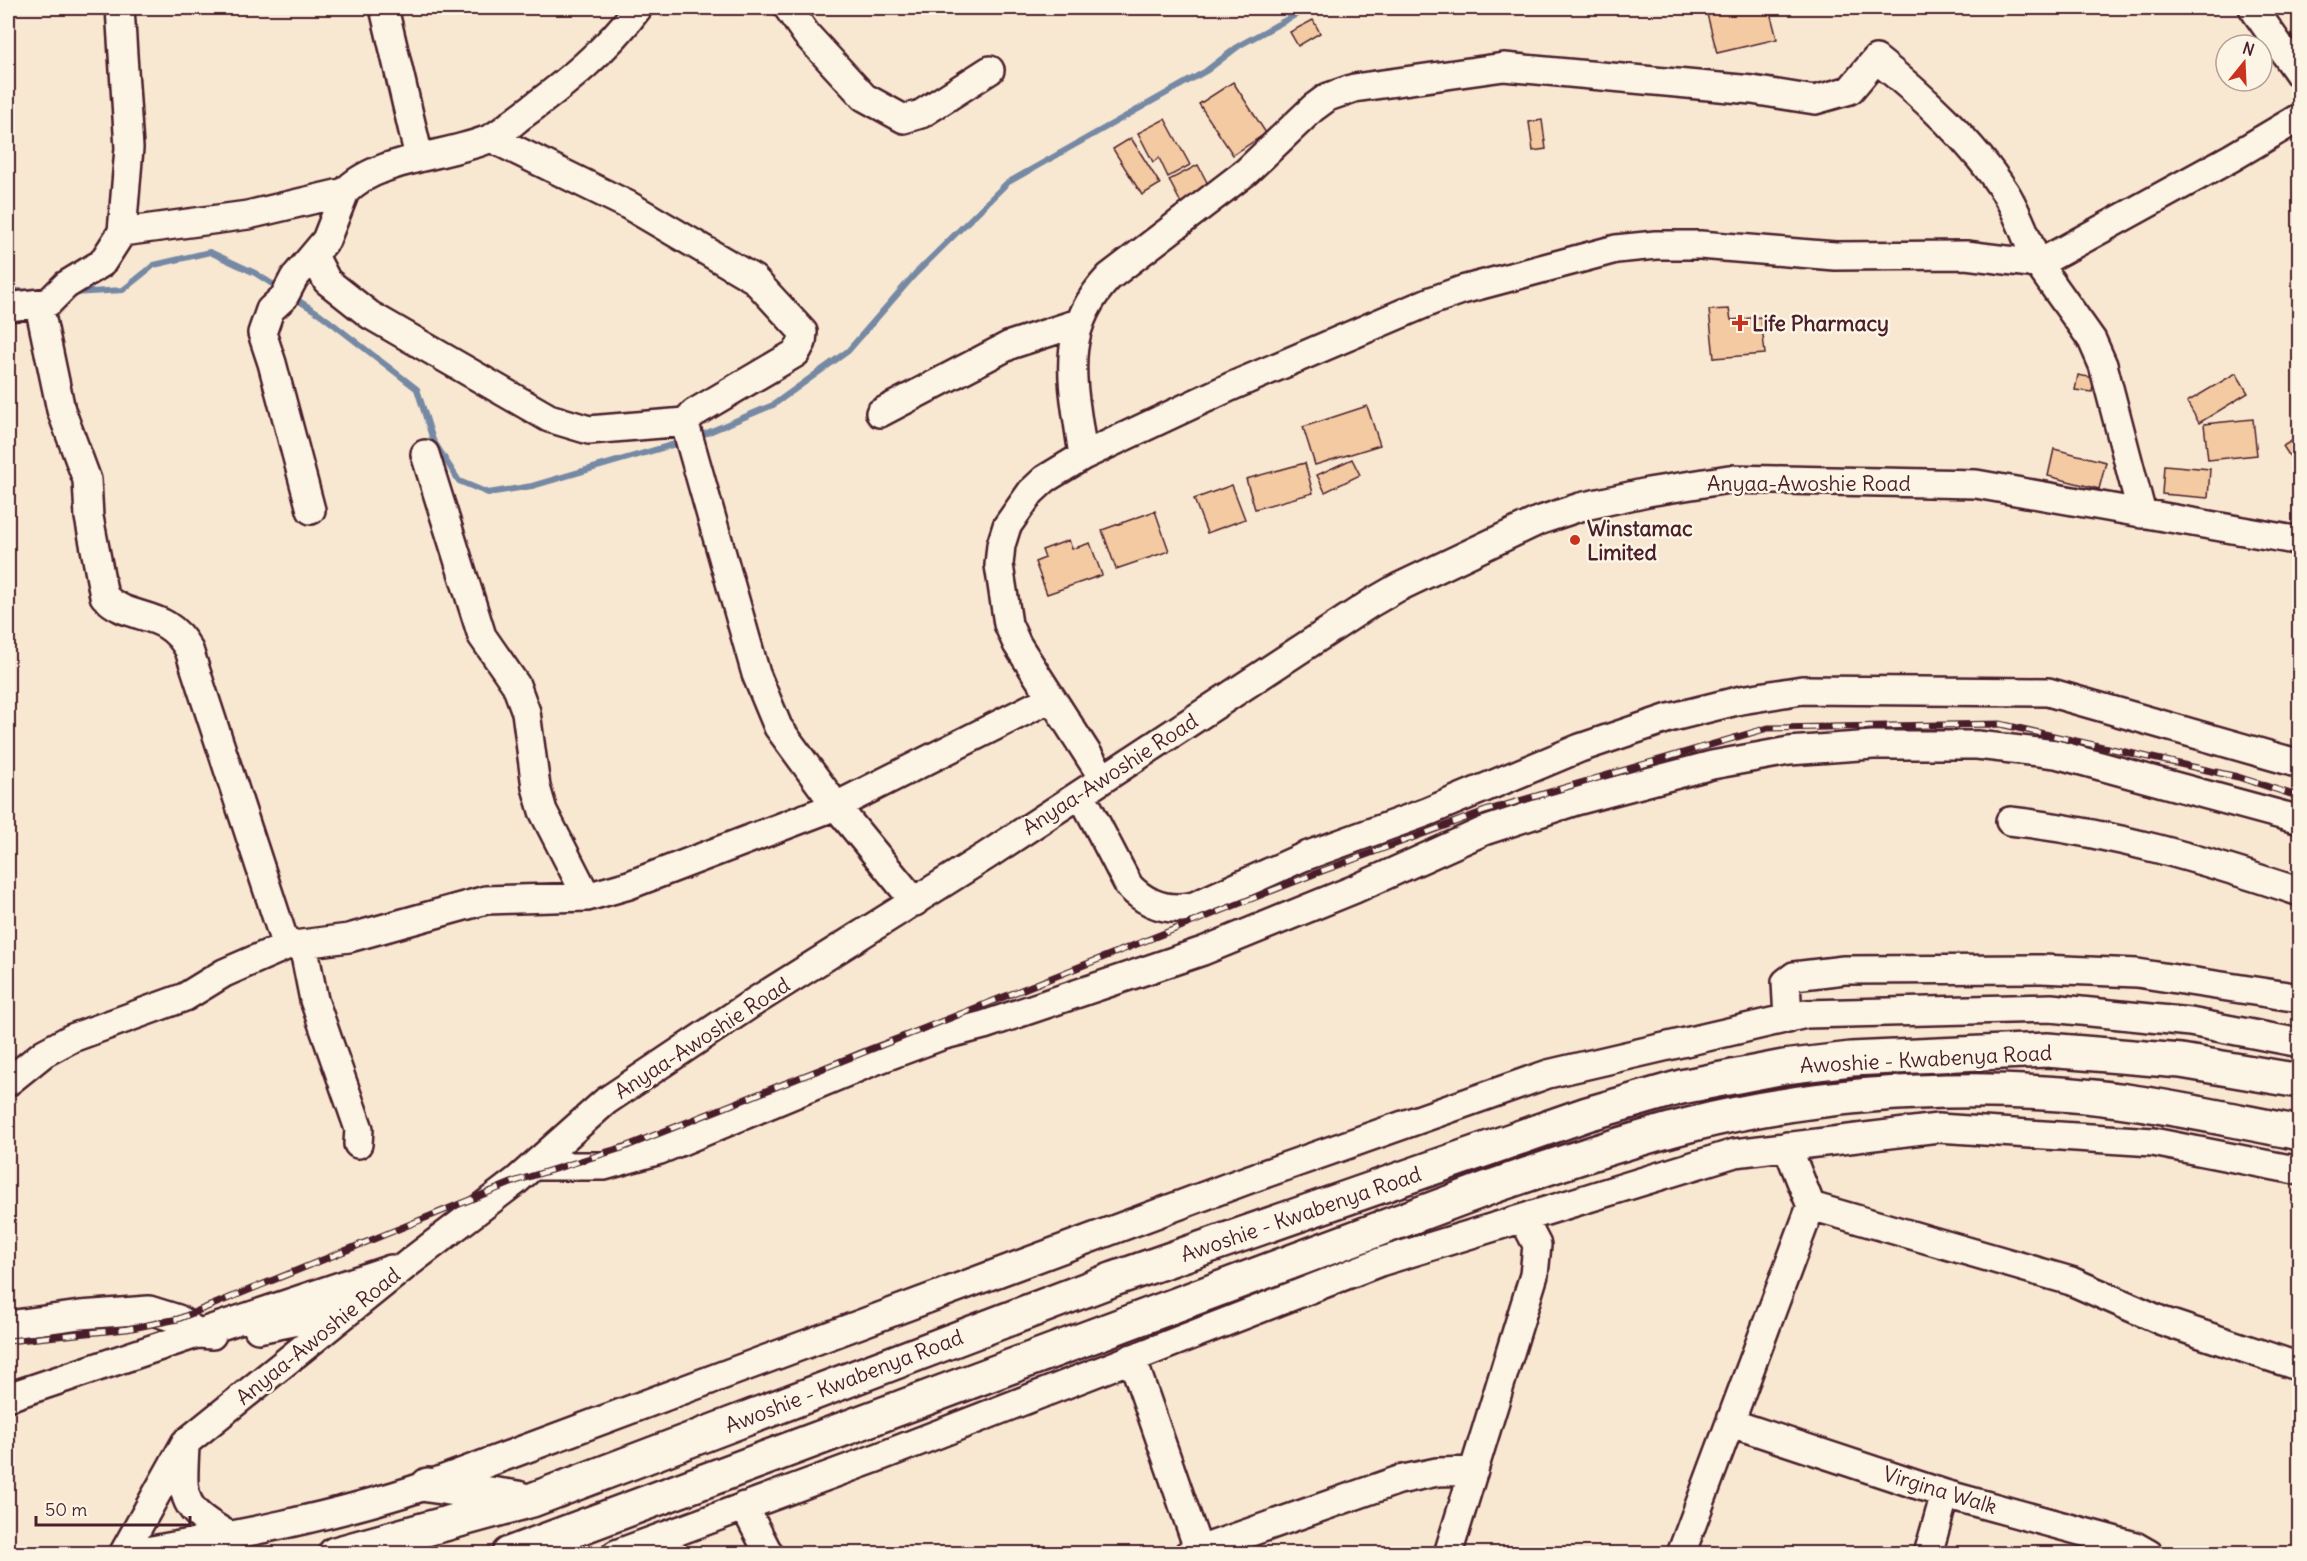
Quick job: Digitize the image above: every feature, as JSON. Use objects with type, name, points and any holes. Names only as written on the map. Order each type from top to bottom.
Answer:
[{"type":"main road","name":"Awoshie - Kwabenya Road","points":[[335,1554],[532,1500],[1114,1279],[1587,1114],[1681,1088],[1784,1067],[1851,1059],[2047,1050],[2181,1061],[2300,1081]]},
{"type":"main road","name":"Awoshie - Kwabenya Road","points":[[509,1554],[1403,1220],[1598,1150],[1690,1124],[1790,1105],[1854,1097],[1944,1093],[2045,1093],[2159,1105],[2300,1133]]},
{"type":"main road","points":[[1114,1279],[1126,1284],[1136,1302],[1133,1313],[1124,1324]]},
{"type":"main road","points":[[428,1485],[532,1500]]},
{"type":"street","points":[[8,307],[51,297],[102,262],[122,232],[129,148],[120,8]]},
{"type":"street","points":[[384,8],[419,157]]},
{"type":"street","points":[[311,510],[273,363],[262,333],[270,310],[326,240],[345,192],[354,182],[419,157],[491,138],[588,63],[638,8]]},
{"type":"street","points":[[788,8],[806,34],[864,97],[904,119],[921,114],[990,70]]},
{"type":"street","points":[[2253,8],[2300,75]]},
{"type":"street","points":[[1083,456],[1071,364],[1078,323],[1094,293],[1108,277],[1245,172],[1313,108],[1328,97],[1354,88],[1504,67],[1752,90],[1815,100],[1850,90],[1876,59],[1917,92],[1995,178],[2007,195],[2038,264],[2092,340],[2103,365],[2142,514]]},
{"type":"street","points":[[1103,778],[1017,644],[1008,624],[999,565],[1001,545],[1007,526],[1031,492],[1046,479],[1083,456],[1283,363],[1431,302],[1462,290],[1616,249],[1700,245],[1835,256],[1966,255],[2038,264],[2231,159],[2300,117]]},
{"type":"street","points":[[491,138],[628,205],[754,279],[803,332],[802,342],[796,353],[694,413],[688,434],[756,674],[778,727],[836,806],[915,902]]},
{"type":"street","points":[[122,232],[248,215],[345,192]]},
{"type":"street","points":[[314,256],[327,281],[370,315],[549,418],[589,429],[688,434]]},
{"type":"street","points":[[51,297],[61,410],[87,480],[88,517],[104,596],[118,606],[171,627],[181,635],[189,650],[359,1129],[358,1144]]},
{"type":"street","points":[[880,413],[1010,345],[1078,323]]},
{"type":"street","points":[[425,454],[482,636],[516,685],[526,712],[536,787],[543,811],[587,897]]},
{"type":"street","name":"Anyaa-Awoshie Road","points":[[123,1554],[185,1443],[533,1166],[606,1101],[754,1002],[915,902],[1397,588],[1538,521],[1580,507],[1701,482],[1770,479],[1976,484],[2008,487],[2142,514],[2300,541]]},
{"type":"street","points":[[1081,794],[1129,886],[1139,897],[1154,904],[1182,909],[1194,906],[1365,832],[1427,812],[1580,748],[1679,715],[1741,700],[1802,690],[2048,692],[2300,765]]},
{"type":"street","points":[[8,1082],[44,1053],[72,1038],[185,997],[224,973],[294,945],[349,938],[486,900],[587,897],[629,885],[836,806],[1052,698]]},
{"type":"street","points":[[533,1166],[604,1166],[660,1150],[874,1061],[941,1036],[995,1021],[1203,951],[1355,889],[1484,831],[1576,801],[1712,765],[1789,751],[1852,746],[1977,746],[2056,754],[2300,820]]},
{"type":"street","points":[[2010,821],[2071,827],[2133,841],[2300,892]]},
{"type":"street","points":[[1788,1019],[1786,982],[1794,976],[1844,970],[2041,969],[2137,973],[2300,998]]},
{"type":"street","points":[[130,1554],[230,1536],[378,1502],[1247,1180],[1548,1074],[1806,1014],[2051,1008],[2190,1022],[2300,1043]]},
{"type":"street","points":[[616,1554],[1380,1262],[1735,1153],[1938,1128],[2154,1142],[2300,1171]]},
{"type":"street","points":[[1681,1554],[1811,1206],[1787,1146]]},
{"type":"street","points":[[1811,1206],[2071,1281],[2162,1321],[2300,1367]]},
{"type":"street","points":[[1448,1554],[1535,1268],[1537,1245],[1523,1218]]},
{"type":"street","points":[[8,1397],[410,1262]]},
{"type":"street","points":[[13,1319],[149,1310],[178,1319],[199,1334],[231,1336],[349,1311]]},
{"type":"street","points":[[1132,1358],[1196,1552],[1399,1480],[1437,1472],[1474,1471]]},
{"type":"street","name":"Virgina Walk","points":[[1731,1423],[1945,1494],[2135,1546],[2149,1554]]},
{"type":"street","points":[[185,1443],[185,1498],[199,1518],[230,1536]]},
{"type":"street","points":[[1928,1554],[1945,1494]]},
{"type":"street","points":[[744,1506],[769,1554]]},
{"type":"building","points":[[1732,8],[1769,8],[1777,39],[1717,53],[1707,14]]},
{"type":"building","points":[[1313,20],[1320,33],[1298,46],[1290,32]]},
{"type":"building","points":[[1233,82],[1266,133],[1233,155],[1199,104]]},
{"type":"building","points":[[1165,119],[1190,165],[1168,177],[1159,158],[1153,162],[1138,133]]},
{"type":"building","points":[[1542,120],[1546,149],[1533,151],[1529,122]]},
{"type":"building","points":[[1131,138],[1160,184],[1142,195],[1113,149]]},
{"type":"building","points":[[1198,165],[1211,190],[1182,205],[1169,180]]},
{"type":"building","points":[[1729,309],[1731,320],[1761,317],[1765,354],[1714,358],[1709,310]]},
{"type":"building","points":[[2236,373],[2248,393],[2199,423],[2187,402]]},
{"type":"building","points":[[2078,375],[2094,378],[2092,392],[2075,390]]},
{"type":"building","points":[[1367,406],[1380,445],[1315,465],[1303,427]]},
{"type":"building","points":[[2253,419],[2257,455],[2208,460],[2204,424]]},
{"type":"building","points":[[2300,436],[2300,472],[2283,446]]},
{"type":"building","points":[[2054,449],[2106,462],[2099,489],[2048,476]]},
{"type":"building","points":[[1352,459],[1360,475],[1325,492],[1317,475]]},
{"type":"building","points":[[1305,463],[1313,493],[1255,509],[1246,479]]},
{"type":"building","points":[[2164,465],[2210,469],[2208,498],[2162,494]]},
{"type":"building","points":[[1232,485],[1245,519],[1207,533],[1194,499]]},
{"type":"building","points":[[1155,511],[1169,551],[1116,569],[1102,530]]},
{"type":"building","points":[[1069,540],[1072,549],[1090,543],[1102,575],[1047,594],[1035,562],[1045,558],[1042,550]]},
{"type":"waterway","points":[[695,438],[773,405],[848,351],[915,274],[1007,183],[1206,71],[1240,45],[1308,8]]},
{"type":"waterway","points":[[73,293],[123,290],[154,265],[210,252],[255,273],[280,289]]},
{"type":"waterway","points":[[8,290],[30,292]]},
{"type":"waterway","points":[[291,296],[320,314],[417,389],[433,440],[459,481],[488,493],[532,486],[682,442]]},
{"type":"railway","points":[[8,1341],[127,1329],[178,1319],[516,1181],[622,1148],[1314,874],[1485,811],[1768,728],[2000,724],[2238,777],[2300,797]]},
{"type":"place","name":"Life Pharmacy","points":[[1740,323]]},
{"type":"place","name":"Winstamac Limited","points":[[1575,540]]}]
